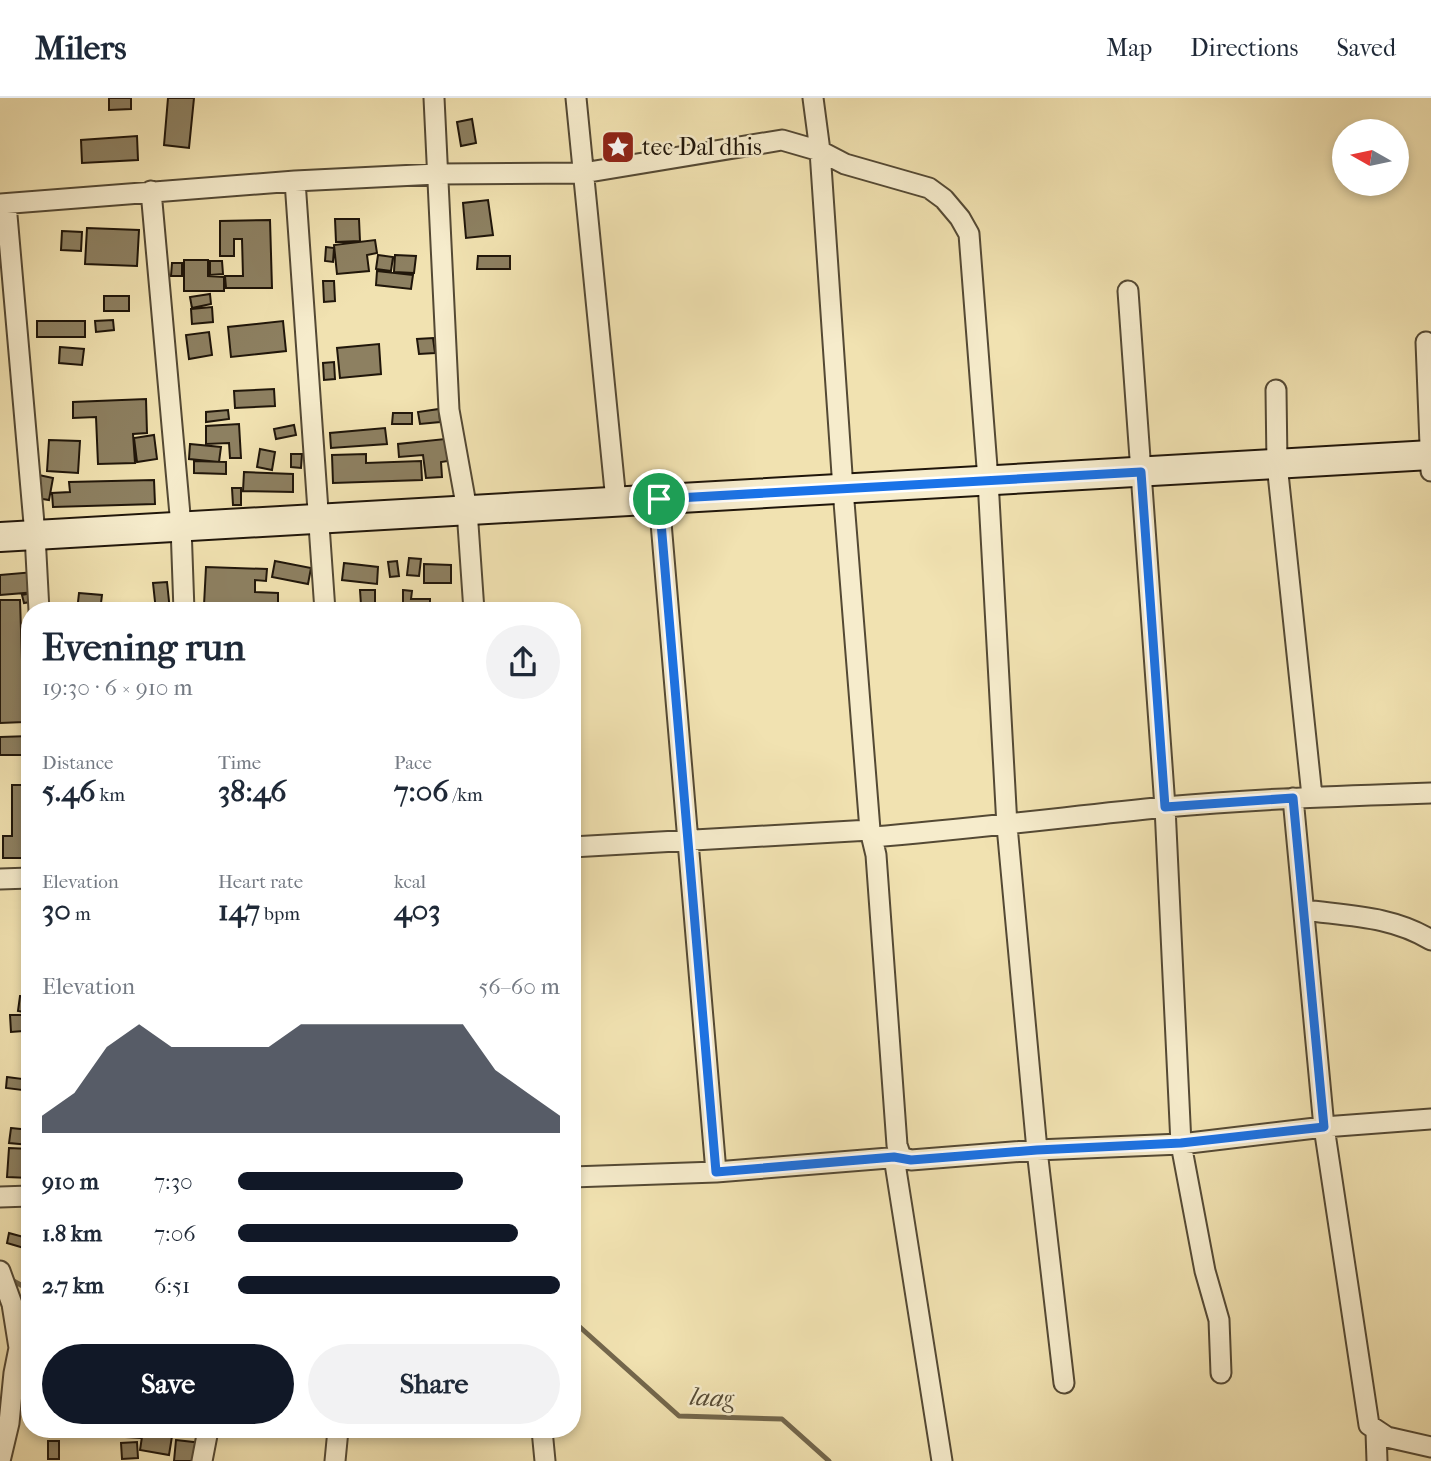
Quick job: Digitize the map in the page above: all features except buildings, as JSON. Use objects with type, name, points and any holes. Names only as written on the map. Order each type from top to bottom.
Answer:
[{"type":"street","points":[[434,98],[449,410],[467,510],[473,602]]},
{"type":"street","points":[[576,98],[616,501]]},
{"type":"street","points":[[813,98],[820,151],[843,489],[897,1157],[943,1458]]},
{"type":"street","points":[[38,602],[35,535],[3,204],[296,181],[437,174],[583,173],[782,140],[820,151],[845,164],[929,188],[952,209],[969,234],[988,480],[1007,825],[1037,1150],[1064,1383]]},
{"type":"street","points":[[296,181],[324,602]]},
{"type":"street","points":[[151,191],[181,526],[184,602]]},
{"type":"street","points":[[1128,291],[1165,807],[1181,1143],[1205,1271],[1219,1320],[1221,1373]]},
{"type":"street","points":[[0,537],[1277,464],[1431,460],[1426,342]]},
{"type":"street","points":[[1276,390],[1277,464],[1303,797],[1304,910],[1324,1127],[1369,1424],[1376,1432],[1387,1437],[1431,1447]]},
{"type":"street","points":[[659,499],[716,1172]]},
{"type":"street","points":[[581,846],[871,834],[1007,825],[1165,807],[1303,797],[1431,793]]},
{"type":"street","points":[[0,879],[21,878]]},
{"type":"street","points":[[1304,910],[1389,921],[1411,928],[1431,940]]},
{"type":"street","points":[[581,1177],[716,1172],[897,1157],[911,1160],[1181,1143],[1324,1127],[1431,1119]]},
{"type":"street","points":[[0,1197],[21,1196]]},
{"type":"street","points":[[0,1271],[12,1304],[16,1349],[9,1423],[0,1460],[7,1461]]},
{"type":"street","points":[[1376,1432],[1377,1461]]},
{"type":"street","points":[[202,1461],[206,1438]]},
{"type":"street","points":[[335,1461],[337,1438]]},
{"type":"street","points":[[543,1438],[545,1461]]},
{"type":"waterway","name":"laag","points":[[8,1278],[21,1285]]},
{"type":"waterway","name":"laag","points":[[581,1328],[679,1416],[782,1419],[829,1461]]},
{"type":"place","name":"tec Dal dhis","points":[[618,147]]},
{"type":"route","points":[[1141,472],[1165,807],[1293,798],[1324,1127],[1181,1143],[911,1160],[894,1157],[716,1172],[659,499],[1141,472]]}]
